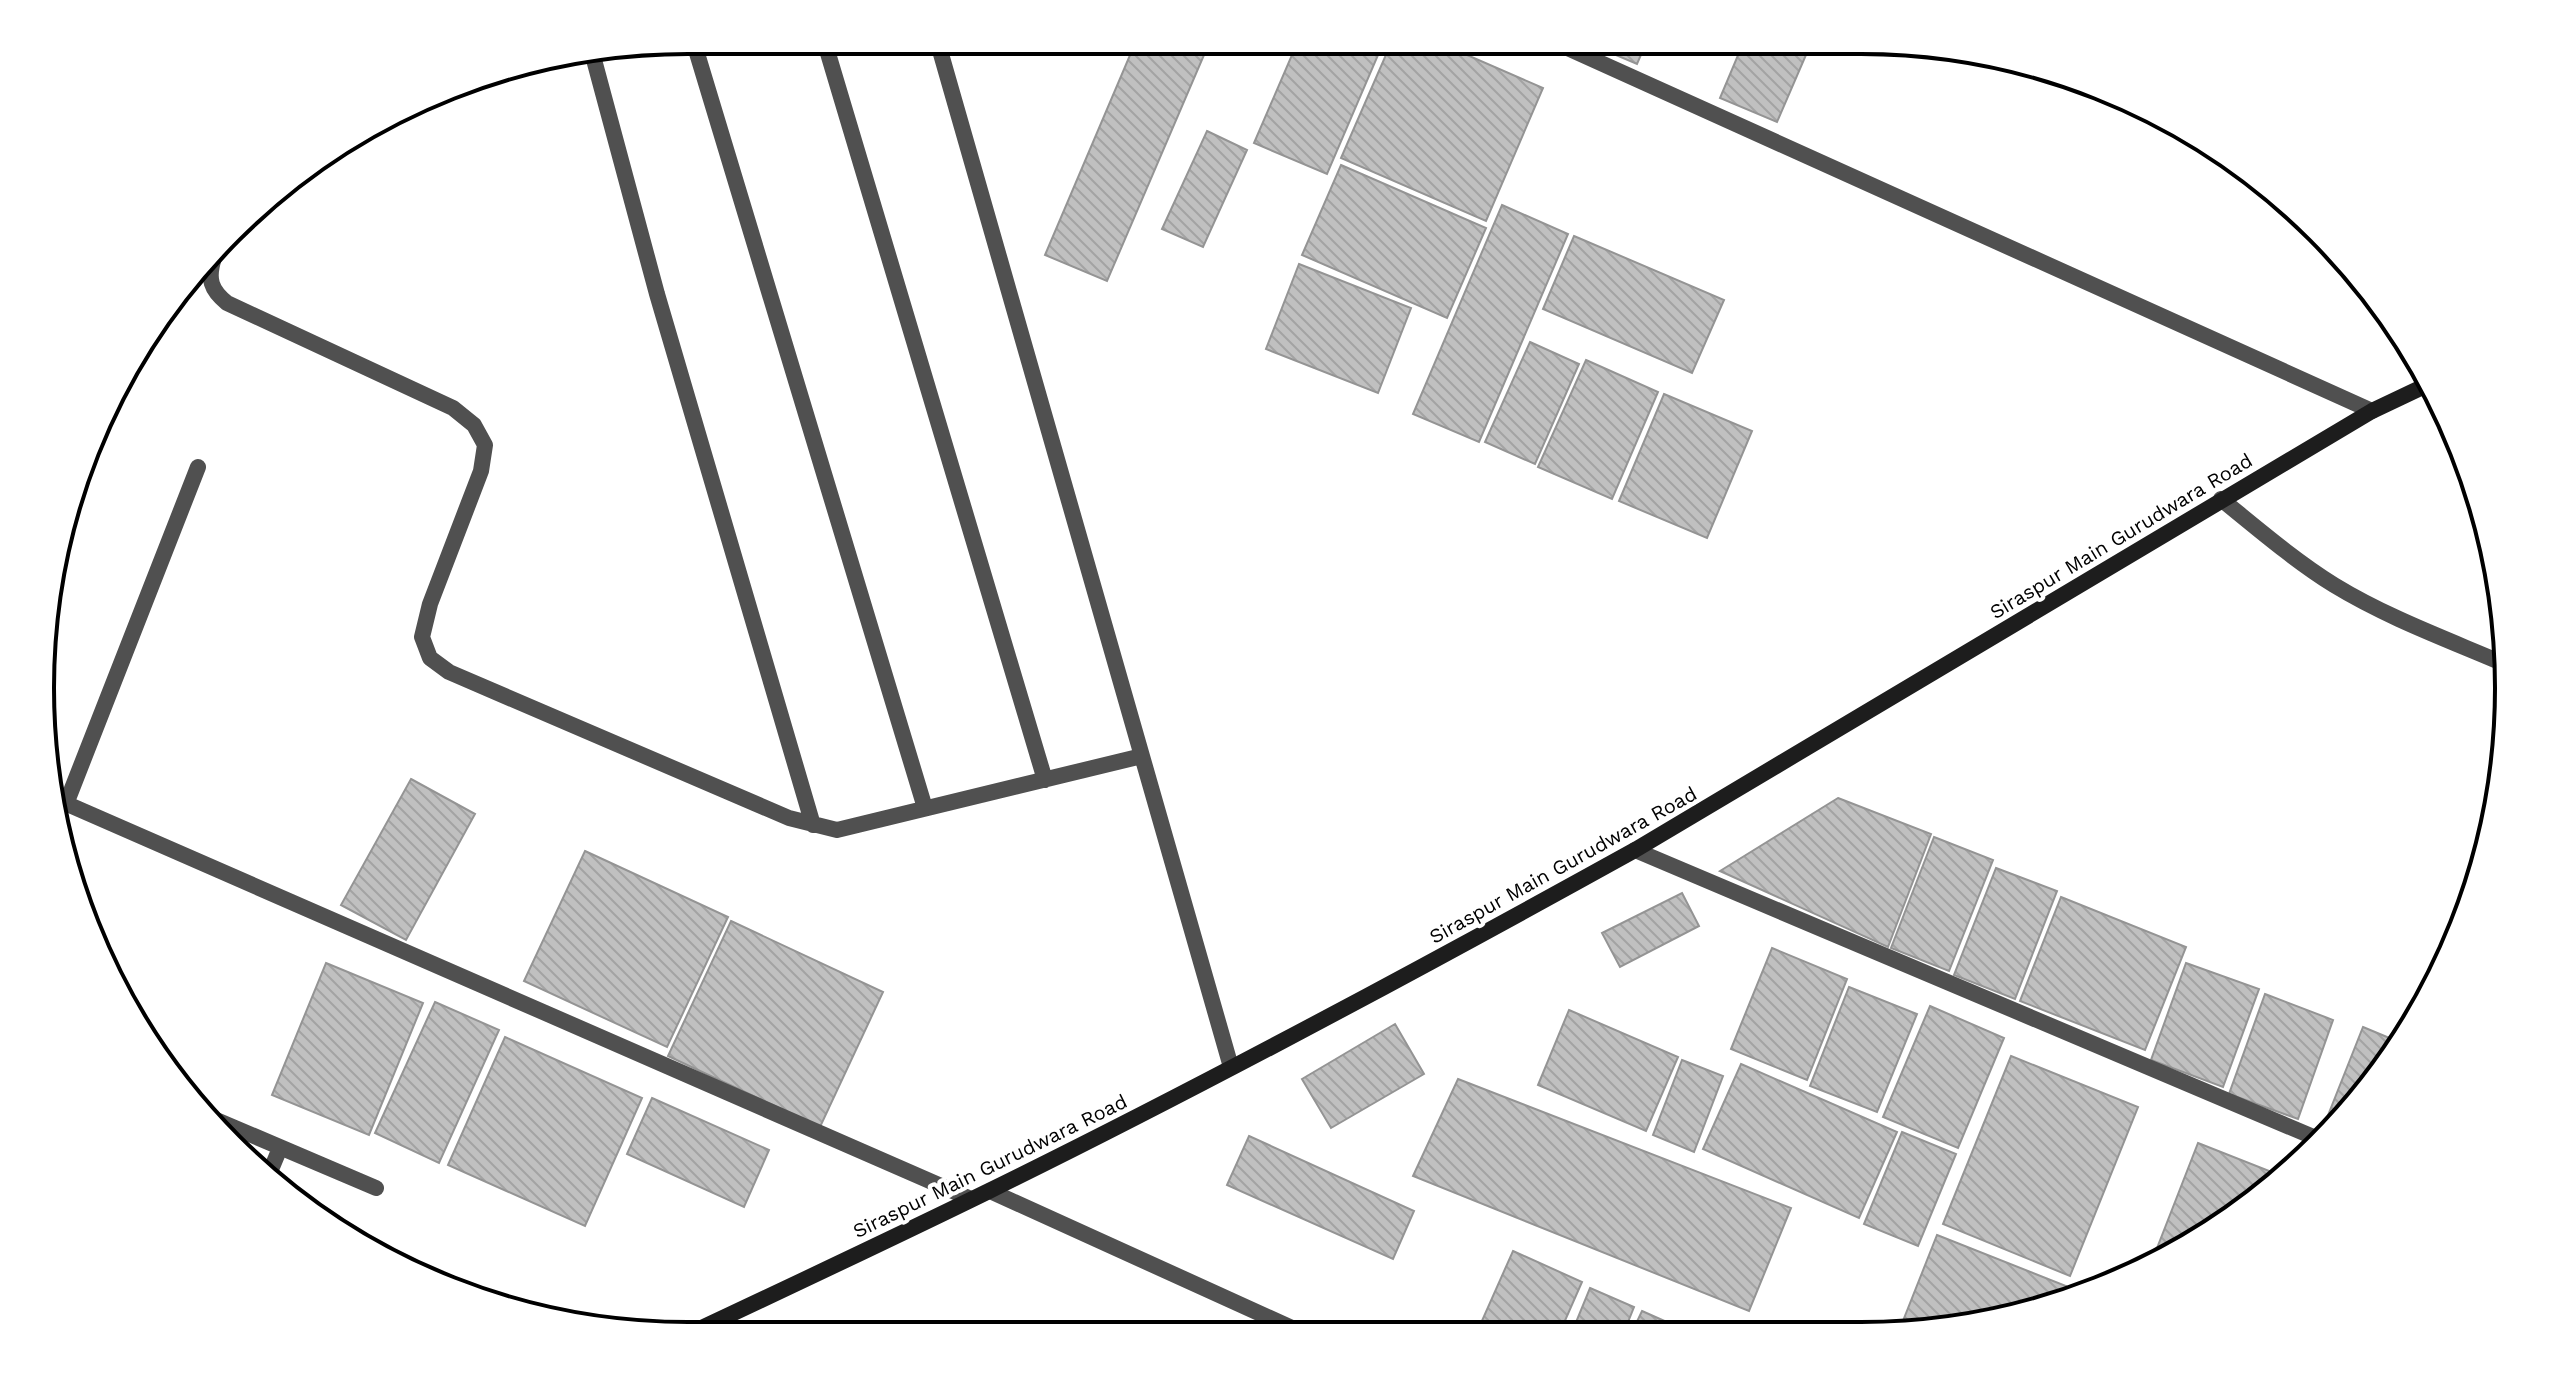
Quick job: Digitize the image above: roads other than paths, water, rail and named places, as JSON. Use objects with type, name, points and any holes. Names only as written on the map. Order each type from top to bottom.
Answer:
[{"type":"street","points":[[697,54],[925,808]]},
{"type":"street","points":[[828,54],[1045,780]]},
{"type":"street","points":[[941,54],[1231,1067]]},
{"type":"street","points":[[1581,54],[2372,411]]},
{"type":"street","points":[[594,61],[657,294],[813,825]]},
{"type":"street","points":[[212,269],[210,281],[216,294],[227,303],[453,408],[474,425],[485,445],[481,471],[430,604],[422,637],[430,658],[449,672],[789,818],[837,830],[1142,756]]},
{"type":"street","name":"Siraspur Main Gurudwara Road","points":[[714,1322],[990,1191],[1231,1067],[1635,850],[2221,499],[2372,411],[2419,388]]},
{"type":"street","points":[[64,798],[198,467]]},
{"type":"street","points":[[2221,499],[2276,544],[2334,585],[2394,616],[2494,659]]},
{"type":"street","points":[[64,803],[971,1199]]},
{"type":"street","points":[[1635,850],[2310,1135]]},
{"type":"street","points":[[231,1126],[376,1188]]},
{"type":"street","points":[[272,1167],[280,1148]]},
{"type":"street","points":[[990,1191],[1279,1322]]}]
